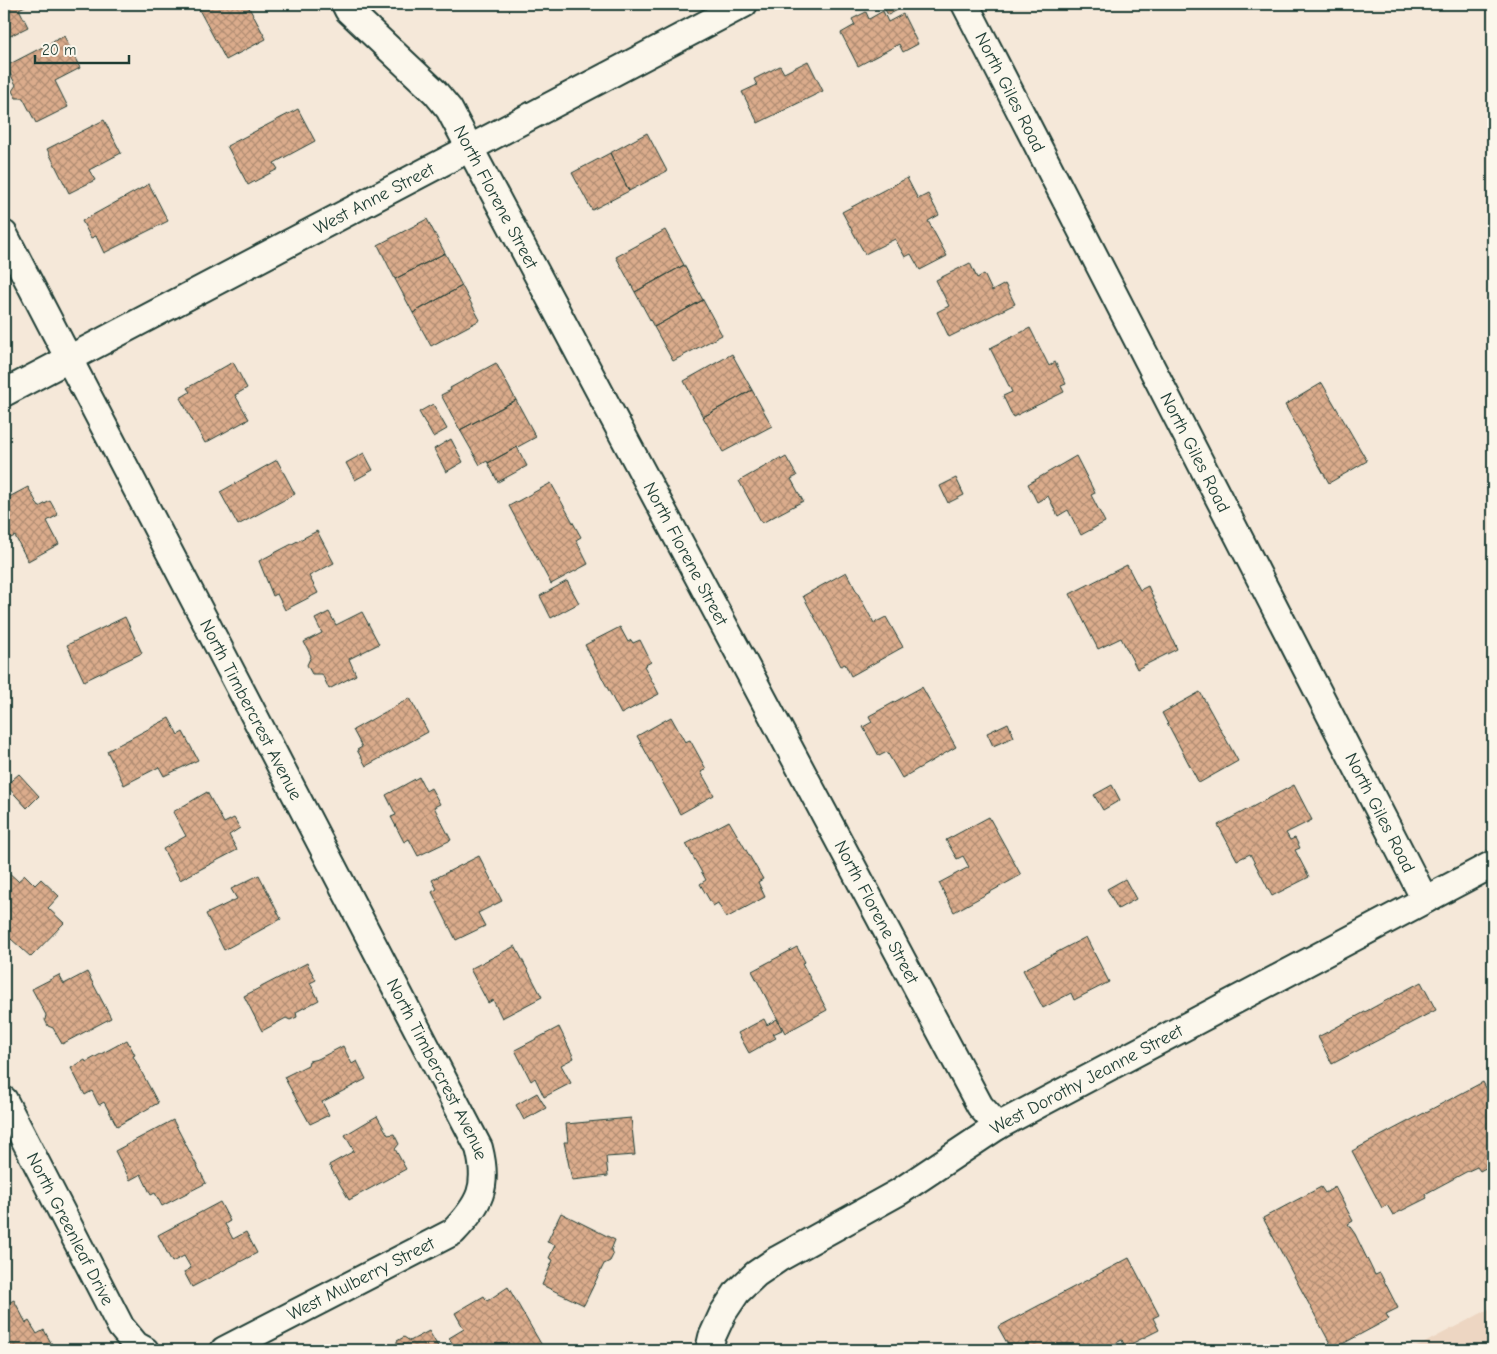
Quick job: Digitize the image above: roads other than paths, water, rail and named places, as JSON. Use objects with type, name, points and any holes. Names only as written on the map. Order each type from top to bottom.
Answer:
[{"type":"street","name":"North Florene Street","points":[[345,4],[348,10],[435,92],[449,109],[980,1106],[998,1126]]},
{"type":"street","name":"West Anne Street","points":[[4,393],[744,4]]},
{"type":"street","name":"North Giles Road","points":[[965,4],[1425,900]]},
{"type":"street","name":"North Timbercrest Avenue","points":[[4,234],[480,1148],[484,1168],[482,1191]]},
{"type":"street","name":"West Dorothy Jeanne Street","points":[[711,1344],[723,1313],[737,1292],[756,1274],[778,1259],[899,1192],[998,1126],[1493,864]]},
{"type":"street","name":"North Greenleaf Drive","points":[[4,1100],[121,1327],[136,1345],[145,1350]]},
{"type":"street","name":"West Mulberry Street","points":[[224,1350],[453,1232],[471,1212],[482,1191]]}]
